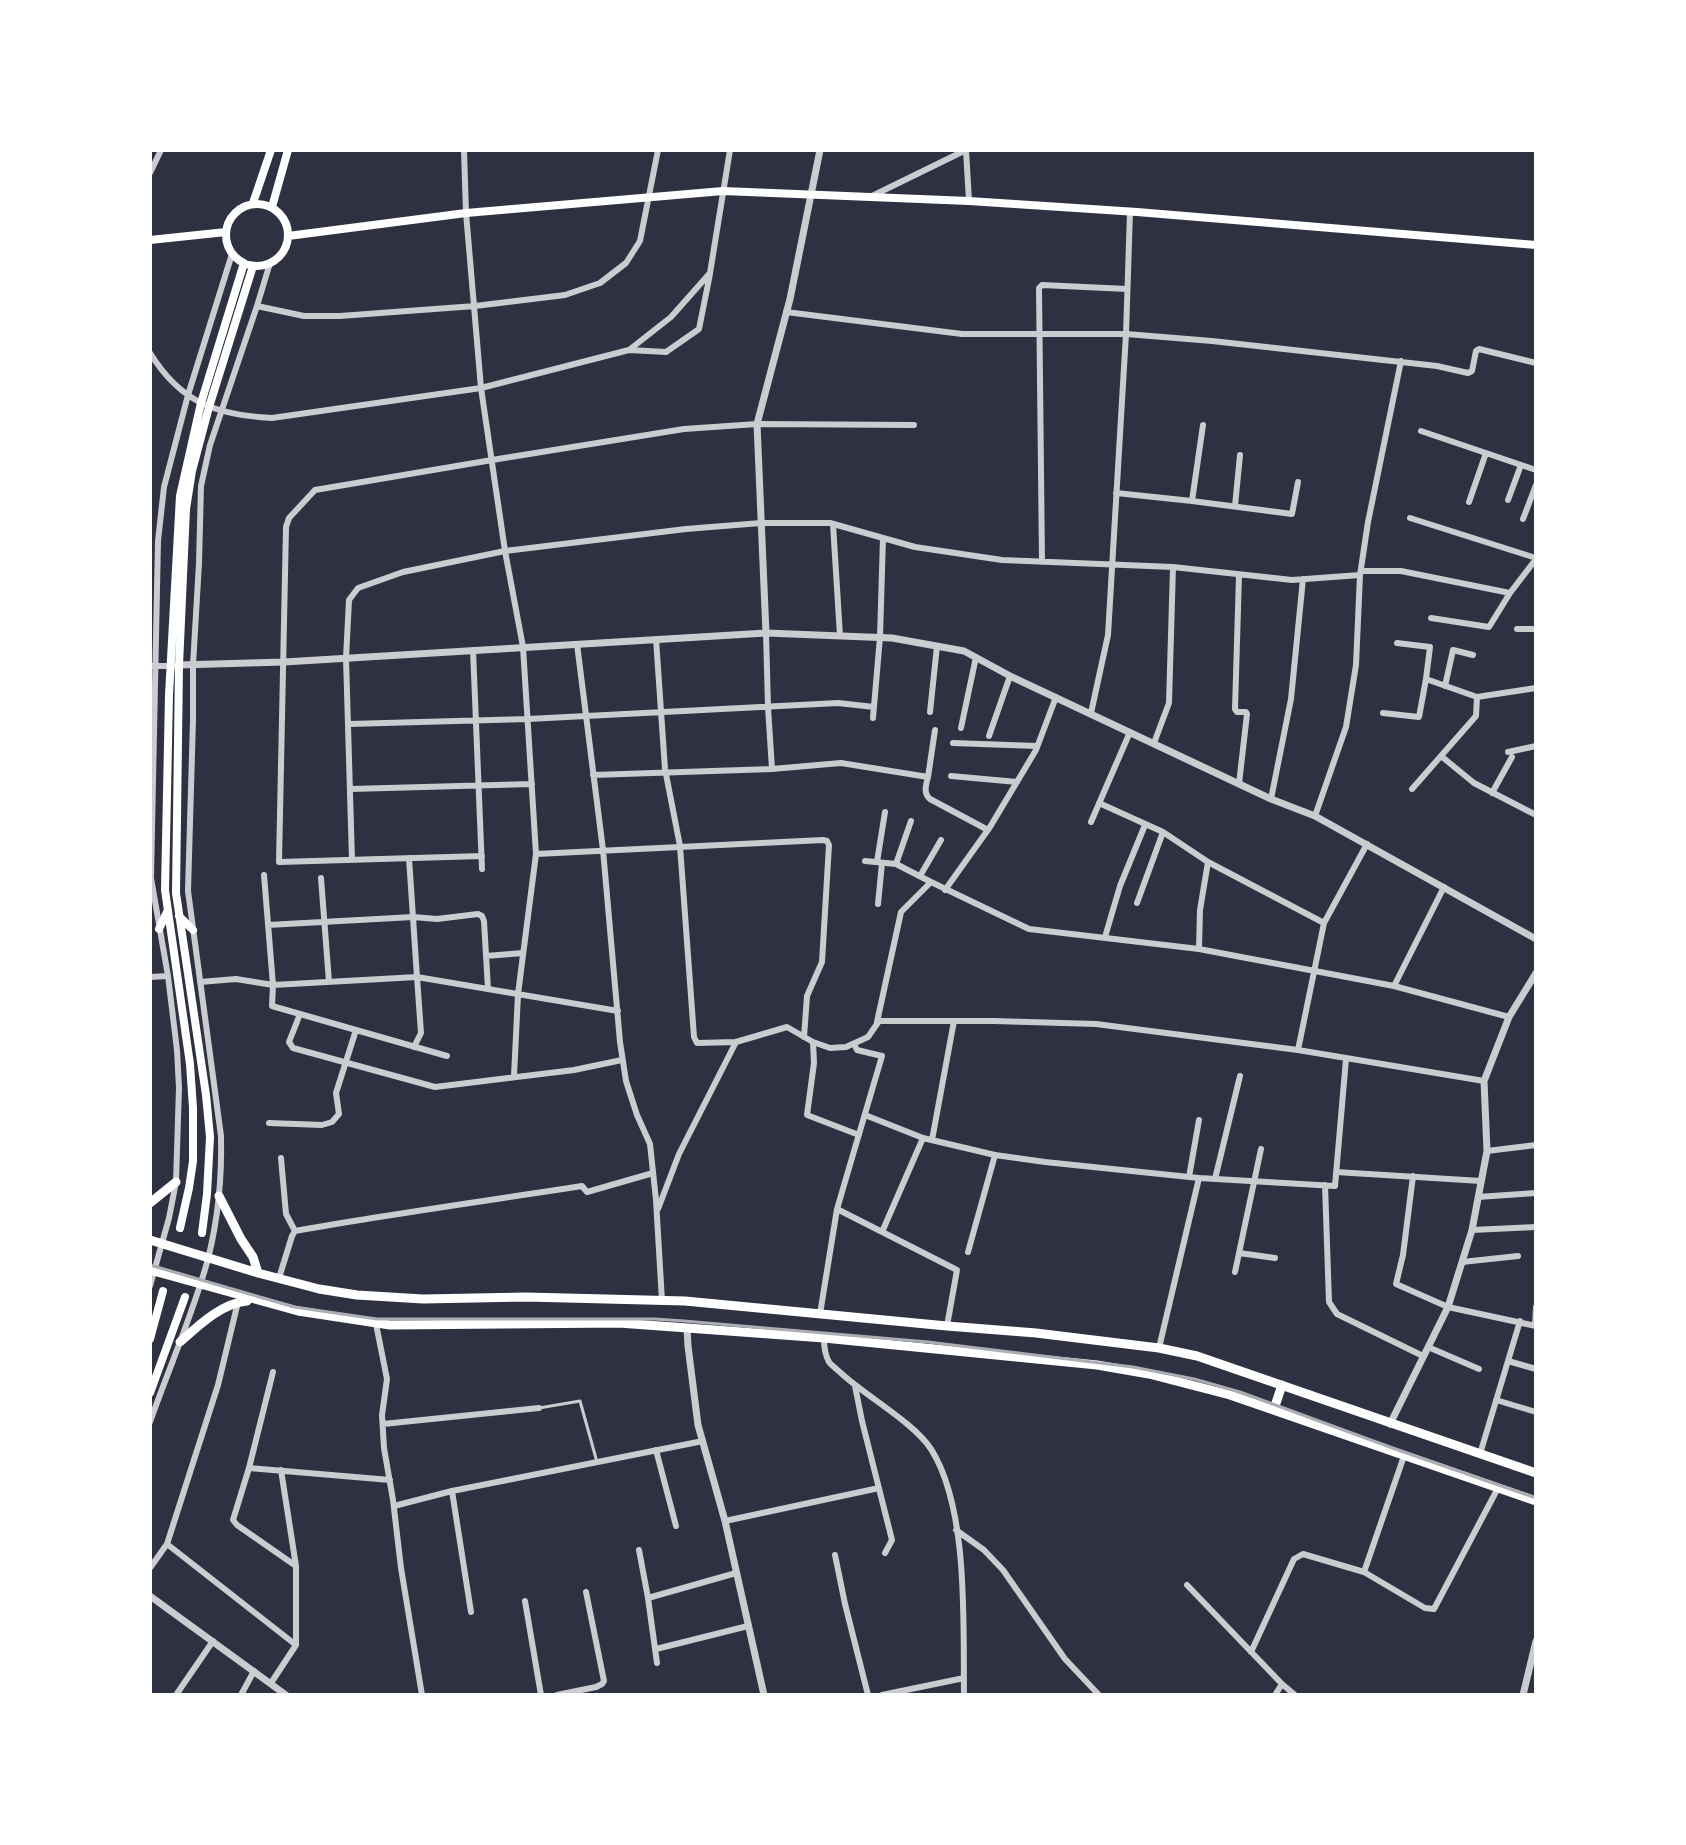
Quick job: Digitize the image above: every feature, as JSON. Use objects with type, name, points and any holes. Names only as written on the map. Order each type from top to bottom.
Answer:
[{"type":"main road","points":[[253,203],[271,150]]},
{"type":"main road","points":[[272,207],[288,150]]},
{"type":"main road","points":[[288,236],[466,213],[723,191],[969,201],[1536,245]]},
{"type":"main road","points":[[253,203],[272,207],[284,219],[288,236],[286,247],[280,257],[270,263],[248,265],[232,254],[228,247],[228,222],[234,213],[253,203]]},
{"type":"main road","points":[[150,240],[226,232]]},
{"type":"main road","points":[[180,1228],[193,1161],[193,1108],[190,1064],[165,890],[175,666],[187,497],[205,405],[248,265]]},
{"type":"main road","points":[[175,666],[176,893],[210,1137],[202,1233]]},
{"type":"main road","points":[[159,929],[168,910]]},
{"type":"main road","points":[[179,915],[193,930]]},
{"type":"main road","points":[[150,1203],[176,1182]]},
{"type":"main road","points":[[219,1196],[253,1257],[258,1273]]},
{"type":"main road","points":[[150,1240],[258,1273],[337,1292],[389,1298],[526,1297],[744,1305],[1159,1348],[1197,1356],[1536,1473]]},
{"type":"main road","points":[[152,1270],[298,1311],[376,1324],[619,1323],[824,1338],[1097,1365],[1179,1381],[1230,1395],[1536,1501]]},
{"type":"main road","points":[[150,1339],[163,1291]]},
{"type":"main road","points":[[150,1393],[185,1297]]},
{"type":"main road","points":[[180,1342],[206,1320],[238,1302],[255,1300]]},
{"type":"main road","points":[[1274,1409],[1282,1385]]},
{"type":"street","points":[[150,173],[161,150]]},
{"type":"street","points":[[464,150],[466,213],[481,388],[505,551],[523,647],[536,854],[518,994],[514,1076]]},
{"type":"street","points":[[257,306],[304,316],[340,316],[475,306],[565,295],[600,283],[626,263],[640,241],[658,150]]},
{"type":"street","points":[[150,353],[174,386],[205,405],[245,417],[272,418],[481,388],[629,350],[666,352],[699,329],[730,150]]},
{"type":"street","points":[[772,769],[757,424],[786,312],[820,150]]},
{"type":"street","points":[[867,198],[966,150],[969,201]]},
{"type":"street","points":[[1091,713],[1108,635],[1130,212]]},
{"type":"street","points":[[150,1286],[176,1182],[179,1088],[168,976],[151,878],[153,666],[158,541],[164,487],[188,395],[232,254]]},
{"type":"street","points":[[150,1422],[208,1258],[222,1176],[221,1136],[188,891],[201,486],[210,445],[270,263]]},
{"type":"street","points":[[629,350],[671,317],[710,273]]},
{"type":"street","points":[[1042,562],[1040,286],[1127,289]]},
{"type":"street","points":[[786,312],[962,334],[1126,334],[1212,341],[1401,361],[1468,373],[1472,371],[1476,351],[1483,349],[1536,363]]},
{"type":"street","points":[[1315,816],[1346,727],[1356,665],[1361,573],[1368,522],[1401,361]]},
{"type":"street","points":[[482,856],[279,862],[287,522],[312,492],[684,429],[757,424],[914,425]]},
{"type":"street","points":[[1192,501],[1203,425]]},
{"type":"street","points":[[1421,431],[1536,470]]},
{"type":"street","points":[[1469,502],[1486,453]]},
{"type":"street","points":[[1235,506],[1240,455]]},
{"type":"street","points":[[1508,500],[1521,465]]},
{"type":"street","points":[[1116,493],[1292,514],[1298,482]]},
{"type":"street","points":[[1523,519],[1536,485]]},
{"type":"street","points":[[1410,518],[1536,558],[1489,627],[1431,618]]},
{"type":"street","points":[[352,860],[346,658],[349,600],[358,588],[403,572],[505,551],[686,529],[761,523],[833,524],[915,547],[1002,560],[1173,567],[1292,580],[1401,571],[1510,593]]},
{"type":"street","points":[[833,524],[840,636]]},
{"type":"street","points":[[873,718],[880,637],[883,538]]},
{"type":"street","points":[[1154,743],[1169,703],[1173,567]]},
{"type":"street","points":[[1239,575],[1235,709],[1246,712],[1239,784]]},
{"type":"street","points":[[1271,799],[1291,699],[1303,579]]},
{"type":"street","points":[[1517,629],[1536,629]]},
{"type":"street","points":[[153,666],[284,662],[766,633],[880,637],[964,651],[1010,676],[1239,784],[1315,816],[1536,939]]},
{"type":"street","points":[[656,639],[666,773],[680,846],[694,1037],[697,1043],[736,1042],[787,1027],[830,1048],[846,1047],[868,1037],[879,1021],[1096,1024],[1298,1050],[1484,1081]]},
{"type":"street","points":[[1383,713],[1419,717],[1430,647],[1397,643]]},
{"type":"street","points":[[577,644],[603,850],[622,1060],[633,1104],[650,1144],[662,1301]]},
{"type":"street","points":[[930,712],[937,646]]},
{"type":"street","points":[[473,650],[482,869]]},
{"type":"street","points":[[1445,686],[1453,650],[1473,655]]},
{"type":"street","points":[[961,728],[976,657]]},
{"type":"street","points":[[989,736],[1010,676]]},
{"type":"street","points":[[1426,679],[1477,697],[1536,688]]},
{"type":"street","points":[[945,890],[988,830],[1017,782],[1037,746],[1056,697]]},
{"type":"street","points":[[1412,789],[1476,716],[1477,697]]},
{"type":"street","points":[[349,724],[528,719],[838,703],[874,707]]},
{"type":"street","points":[[935,730],[926,795],[988,830]]},
{"type":"street","points":[[1091,822],[1130,732]]},
{"type":"street","points":[[953,743],[1037,746]]},
{"type":"street","points":[[1492,793],[1510,755],[1536,746]]},
{"type":"street","points":[[1441,756],[1474,783],[1536,815]]},
{"type":"street","points":[[593,775],[772,769],[841,763],[928,777]]},
{"type":"street","points":[[951,776],[1017,782]]},
{"type":"street","points":[[351,789],[532,784]]},
{"type":"street","points":[[1099,803],[1163,832],[1208,862],[1324,923]]},
{"type":"street","points":[[878,904],[885,812]]},
{"type":"street","points":[[896,864],[911,821]]},
{"type":"street","points":[[1105,937],[1120,886],[1145,825]]},
{"type":"street","points":[[1137,903],[1163,832]]},
{"type":"street","points":[[920,876],[941,840]]},
{"type":"street","points":[[536,854],[827,841],[822,962],[807,996],[804,1037]]},
{"type":"street","points":[[1298,1050],[1324,923],[1367,844]]},
{"type":"street","points":[[409,858],[421,1033],[414,1047]]},
{"type":"street","points":[[865,861],[896,864],[1029,929],[1199,949],[1314,970],[1394,986],[1509,1017]]},
{"type":"street","points":[[1199,949],[1200,910],[1208,862]]},
{"type":"street","points":[[264,875],[272,1006],[447,1056]]},
{"type":"street","points":[[321,878],[329,982]]},
{"type":"street","points":[[876,1025],[901,912],[931,882]]},
{"type":"street","points":[[1394,986],[1444,887]]},
{"type":"street","points":[[268,925],[413,917],[437,919],[478,914],[482,916],[488,989]]},
{"type":"street","points":[[486,956],[523,953]]},
{"type":"street","points":[[1390,1424],[1448,1307],[1472,1230],[1487,1151],[1484,1081],[1509,1017],[1536,973]]},
{"type":"street","points":[[150,977],[168,976]]},
{"type":"street","points":[[200,982],[236,979],[273,985],[417,977],[618,1011]]},
{"type":"street","points":[[300,1014],[290,1046],[435,1087],[574,1070],[622,1060]]},
{"type":"street","points":[[932,1140],[954,1021]]},
{"type":"street","points":[[269,1123],[322,1125],[332,1122],[339,1114],[336,1093],[356,1030]]},
{"type":"street","points":[[656,1213],[679,1154],[736,1042]]},
{"type":"street","points":[[813,1042],[814,1063],[807,1115],[859,1135]]},
{"type":"street","points":[[820,1314],[837,1209],[882,1056],[857,1050],[854,1044]]},
{"type":"street","points":[[865,1115],[923,1138],[995,1155],[1199,1178],[1335,1186],[1346,1059]]},
{"type":"street","points":[[1215,1179],[1240,1076]]},
{"type":"street","points":[[1189,1177],[1199,1120]]},
{"type":"street","points":[[882,1232],[923,1138]]},
{"type":"street","points":[[1487,1151],[1536,1145]]},
{"type":"street","points":[[1235,1272],[1261,1149]]},
{"type":"street","points":[[968,1252],[995,1155]]},
{"type":"street","points":[[281,1158],[286,1214],[295,1231]]},
{"type":"street","points":[[1336,1172],[1481,1181]]},
{"type":"street","points":[[279,1278],[295,1231],[582,1186],[587,1192],[653,1173]]},
{"type":"street","points":[[1413,1176],[1403,1255],[1396,1284],[1448,1307],[1535,1326],[1536,1307]]},
{"type":"street","points":[[1159,1348],[1199,1178]]},
{"type":"street","points":[[1325,1185],[1329,1302],[1337,1314],[1423,1356]]},
{"type":"street","points":[[1478,1197],[1536,1193]]},
{"type":"street","points":[[837,1209],[957,1270],[947,1326]]},
{"type":"street","points":[[1472,1230],[1536,1227]]},
{"type":"street","points":[[1239,1253],[1275,1258]]},
{"type":"street","points":[[1462,1262],[1518,1256]]},
{"type":"street","points":[[150,1568],[167,1544],[218,1385],[238,1302]]},
{"type":"street","points":[[1480,1454],[1520,1321]]},
{"type":"street","points":[[376,1324],[387,1379],[384,1448],[422,1695]]},
{"type":"street","points":[[687,1328],[703,1441],[725,1521],[764,1695]]},
{"type":"street","points":[[824,1338],[829,1362],[923,1439],[938,1463],[951,1498],[956,1530],[964,1615],[964,1695]]},
{"type":"street","points":[[1428,1347],[1479,1369]]},
{"type":"street","points":[[1508,1361],[1536,1369]]},
{"type":"street","points":[[273,1372],[233,1520],[296,1566]]},
{"type":"street","points":[[855,1386],[892,1540],[885,1553]]},
{"type":"street","points":[[1496,1400],[1536,1412]]},
{"type":"street","points":[[383,1424],[539,1408]]},
{"type":"street","points":[[394,1506],[452,1491],[703,1441]]},
{"type":"street","points":[[656,1450],[676,1526]]},
{"type":"street","points":[[1364,1572],[1404,1456]]},
{"type":"street","points":[[249,1468],[390,1480]]},
{"type":"street","points":[[271,1683],[296,1645],[296,1566],[281,1470]]},
{"type":"street","points":[[725,1521],[879,1488]]},
{"type":"street","points":[[1251,1652],[1294,1559],[1303,1554],[1364,1572],[1425,1608],[1434,1609],[1498,1488]]},
{"type":"street","points":[[452,1491],[471,1612]]},
{"type":"street","points":[[956,1530],[984,1550],[1003,1570],[1065,1659],[1099,1695]]},
{"type":"street","points":[[167,1544],[296,1645]]},
{"type":"street","points":[[639,1550],[657,1663]]},
{"type":"street","points":[[835,1555],[868,1695]]},
{"type":"street","points":[[648,1598],[736,1573]]},
{"type":"street","points":[[1187,1585],[1295,1695]]},
{"type":"street","points":[[557,1695],[604,1681],[586,1592]]},
{"type":"street","points":[[150,1596],[286,1695]]},
{"type":"street","points":[[525,1601],[541,1695]]},
{"type":"street","points":[[656,1649],[748,1626]]},
{"type":"street","points":[[176,1695],[213,1641]]},
{"type":"street","points":[[1523,1695],[1536,1641]]},
{"type":"street","points":[[241,1695],[254,1671]]},
{"type":"street","points":[[882,1695],[964,1678]]},
{"type":"street","points":[[1275,1695],[1282,1684]]},
{"type":"lane","points":[[539,1408],[580,1401],[597,1462]]},
{"type":"railway","points":[[150,1265],[294,1307],[377,1319],[655,1319],[928,1342],[1133,1367],[1240,1392],[1536,1498]]}]
